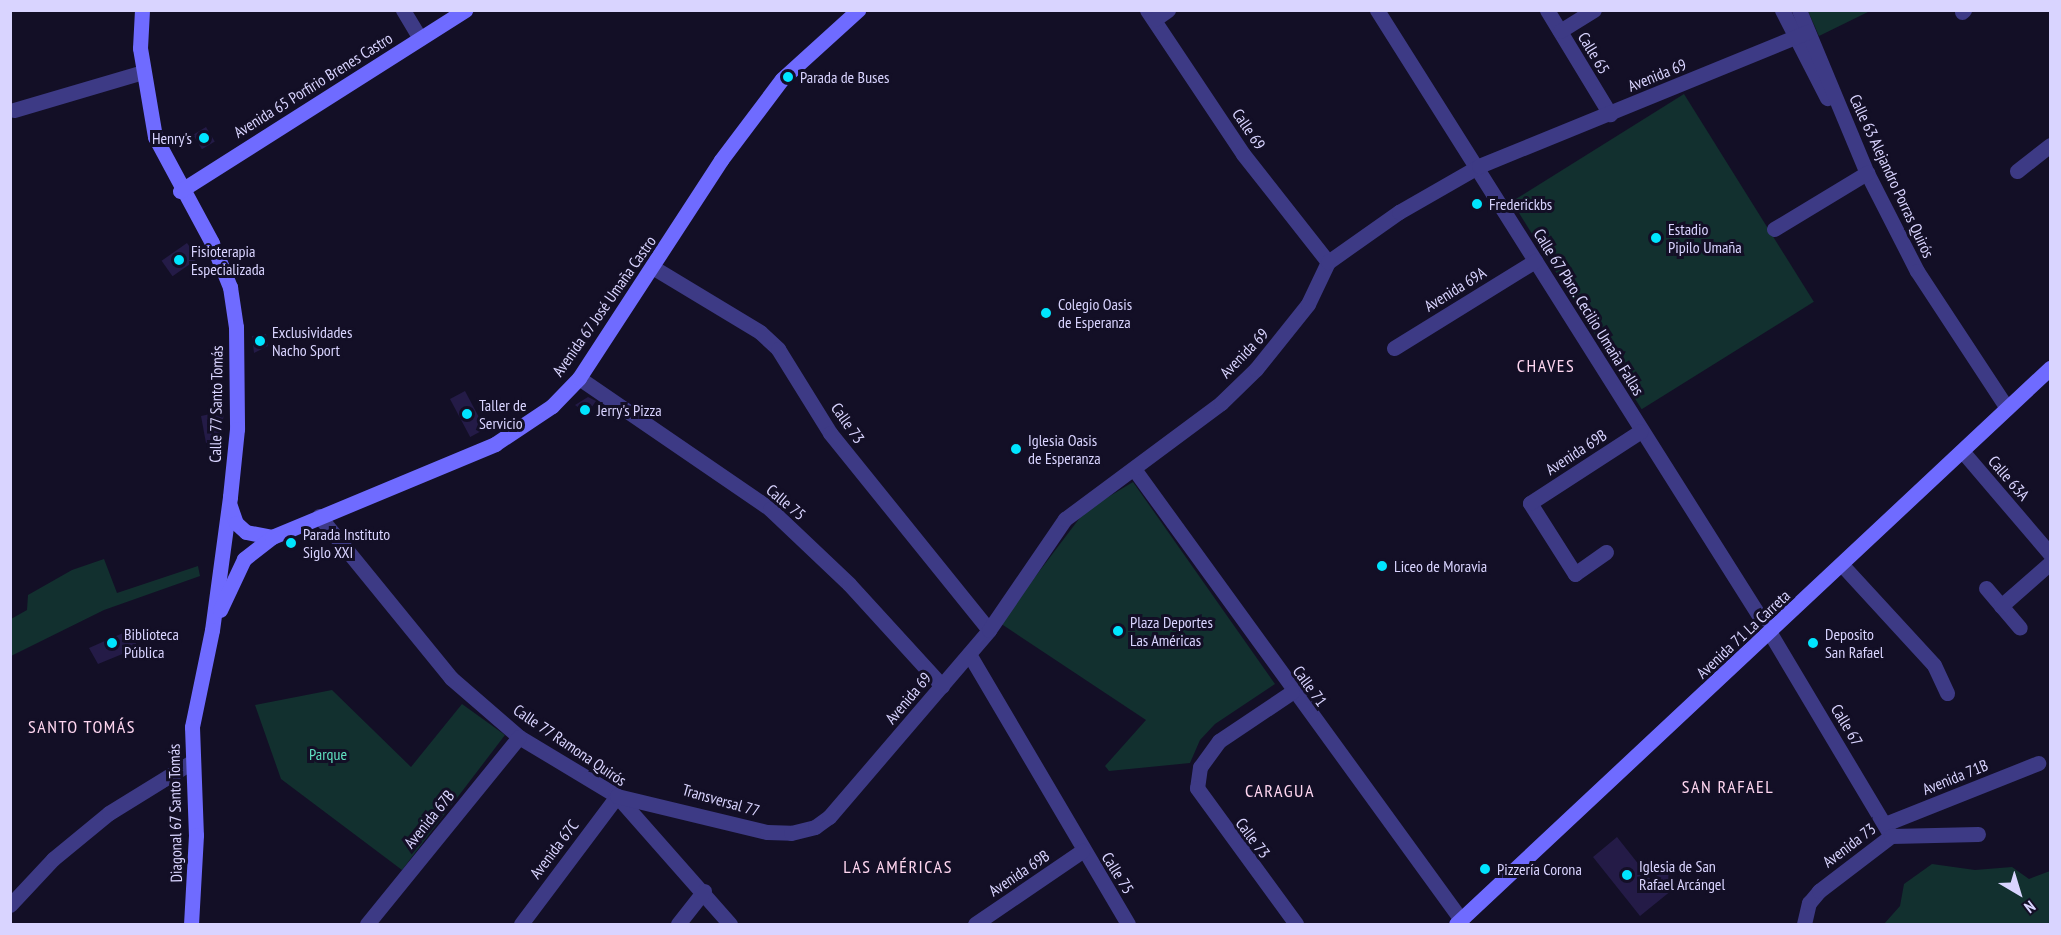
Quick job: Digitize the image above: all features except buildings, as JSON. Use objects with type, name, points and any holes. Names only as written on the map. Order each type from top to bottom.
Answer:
[{"type":"main road","name":"Calle 77 Santo Tomás","points":[[142,10],[143,72],[155,137],[180,191],[212,243],[230,287],[237,402],[230,497],[212,630]]},
{"type":"main road","name":"Avenida 65 Porfirio Brenes Castro","points":[[180,191],[465,10]]},
{"type":"main road","name":"Avenida 67 José Umaña Castro","points":[[212,630],[244,559],[272,537],[511,435],[552,406],[579,378],[654,268],[721,160],[782,79],[858,10]]},
{"type":"main road","name":"Avenida 71 La Carreta","points":[[1459,922],[1843,566],[2050,368]]},
{"type":"main road","points":[[230,497],[230,511],[241,528],[258,537],[272,537]]},
{"type":"main road","name":"Diagonal 67 Santo Tomás","points":[[191,924],[196,835],[190,763],[192,727],[212,630]]},
{"type":"street","points":[[403,10],[420,38]]},
{"type":"street","name":"Calle 67 Pbro. Cecilio Umaña Fallas","points":[[1377,10],[1479,166],[1535,261],[1770,633]]},
{"type":"street","name":"Calle 65","points":[[1547,10],[1610,114]]},
{"type":"street","points":[[1560,31],[1594,10]]},
{"type":"street","points":[[1782,10],[1801,35]]},
{"type":"street","points":[[1799,10],[1801,35]]},
{"type":"street","name":"Calle 69","points":[[1156,13],[1243,154],[1328,262]]},
{"type":"street","name":"Avenida 69","points":[[815,827],[835,811],[989,630],[1065,519],[1221,403],[1256,369],[1308,304],[1328,262],[1399,212],[1479,166],[1801,35]]},
{"type":"street","name":"Calle 63 Alejandro Porras Quirós","points":[[1801,35],[1917,271],[2007,408]]},
{"type":"street","points":[[14,110],[143,72]]},
{"type":"street","points":[[2017,171],[2050,145]]},
{"type":"street","points":[[1773,229],[1867,173]]},
{"type":"street","name":"Avenida 69A","points":[[1394,348],[1535,261]]},
{"type":"street","name":"Calle 73","points":[[654,268],[759,332],[778,349],[830,433],[989,630]]},
{"type":"street","name":"Calle 75","points":[[579,378],[770,509],[849,584],[942,686]]},
{"type":"street","name":"Avenida 69B","points":[[1606,552],[1575,574],[1530,503],[1641,431]]},
{"type":"street","name":"Calle 63A","points":[[1963,452],[2050,554]]},
{"type":"street","name":"Calle 71","points":[[1134,469],[1459,922]]},
{"type":"street","name":"Calle 77 Ramona Quirós","points":[[320,516],[444,670],[519,737],[617,796],[704,891],[730,924]]},
{"type":"street","points":[[2001,606],[2050,563]]},
{"type":"street","points":[[1843,566],[1934,665],[1947,693]]},
{"type":"street","points":[[1986,588],[2020,628]]},
{"type":"street","name":"Calle 67","points":[[1770,633],[1888,830]]},
{"type":"street","name":"Calle 75","points":[[969,654],[1082,851],[1128,924]]},
{"type":"street","name":"Calle 73","points":[[1292,692],[1219,741],[1200,767],[1197,788],[1213,815],[1296,924]]},
{"type":"street","name":"Avenida 67B","points":[[368,924],[519,737]]},
{"type":"street","points":[[10,905],[53,859],[109,813],[190,763]]},
{"type":"street","name":"Avenida 71B","points":[[1888,830],[2038,763]]},
{"type":"street","name":"Transversal 77","points":[[617,796],[767,832],[815,827]]},
{"type":"street","name":"Avenida 67C","points":[[521,924],[617,796]]},
{"type":"street","name":"Avenida 73","points":[[1804,924],[1809,903],[1819,891],[1888,830],[1978,834]]},
{"type":"street","name":"Avenida 69B","points":[[975,924],[1082,851]]},
{"type":"street","points":[[678,924],[704,891]]},
{"type":"green space","points":[[1808,11],[1870,11],[1819,36]]},
{"type":"green space","name":"Estadio Pipilo Umaña","points":[[1684,94],[1814,302],[1642,409],[1512,202]]},
{"type":"green space","points":[[1133,482],[1275,684],[1215,724],[1200,740],[1190,763],[1109,771],[1105,766],[1146,720],[1000,623],[1085,511]]},
{"type":"green space","points":[[104,559],[117,593],[198,566],[200,576],[104,610],[11,656],[11,619],[27,610],[28,595],[72,570]]},
{"type":"green space","name":"Parque","points":[[332,690],[411,767],[462,704],[505,735],[402,870],[281,779],[255,705]]},
{"type":"green space","points":[[1932,864],[1975,870],[2012,867],[2029,879],[2050,871],[2050,924],[1884,924],[1900,906],[1904,884]]},
{"type":"place","name":"Parada de Buses","points":[[788,77]]},
{"type":"place","name":"Henry's","points":[[204,138]]},
{"type":"place","name":"Frederickbs","points":[[1477,204]]},
{"type":"place","name":"Estadio Pipilo Umaña","points":[[1656,238]]},
{"type":"place","name":"Fisioterapia Especializada","points":[[179,260]]},
{"type":"place","name":"Colegio Oasis de Esperanza","points":[[1046,313]]},
{"type":"place","name":"Exclusividades Nacho Sport","points":[[260,341]]},
{"type":"place","name":"Jerry's Pizza","points":[[585,410]]},
{"type":"place","name":"Taller de Servicio","points":[[467,414]]},
{"type":"place","name":"Iglesia Oasis de Esperanza","points":[[1016,449]]},
{"type":"place","name":"Parada Instituto Siglo XXI","points":[[291,543]]},
{"type":"place","name":"Liceo de Moravia","points":[[1382,566]]},
{"type":"place","name":"Plaza Deportes Las Américas","points":[[1118,631]]},
{"type":"place","name":"Biblioteca Pública","points":[[112,643]]},
{"type":"place","name":"Deposito San Rafael","points":[[1813,643]]},
{"type":"place","name":"Pizzería Corona","points":[[1485,869]]},
{"type":"place","name":"Iglesia de San Rafael Arcángel","points":[[1627,875]]},
{"type":"district","name":"CHAVES","points":[[1546,366]]},
{"type":"district","name":"SANTO TOMÁS","points":[[82,727]]},
{"type":"district","name":"SAN RAFAEL","points":[[1728,787]]},
{"type":"district","name":"CARAGUA","points":[[1280,791]]},
{"type":"district","name":"LAS AMÉRICAS","points":[[898,867]]}]
